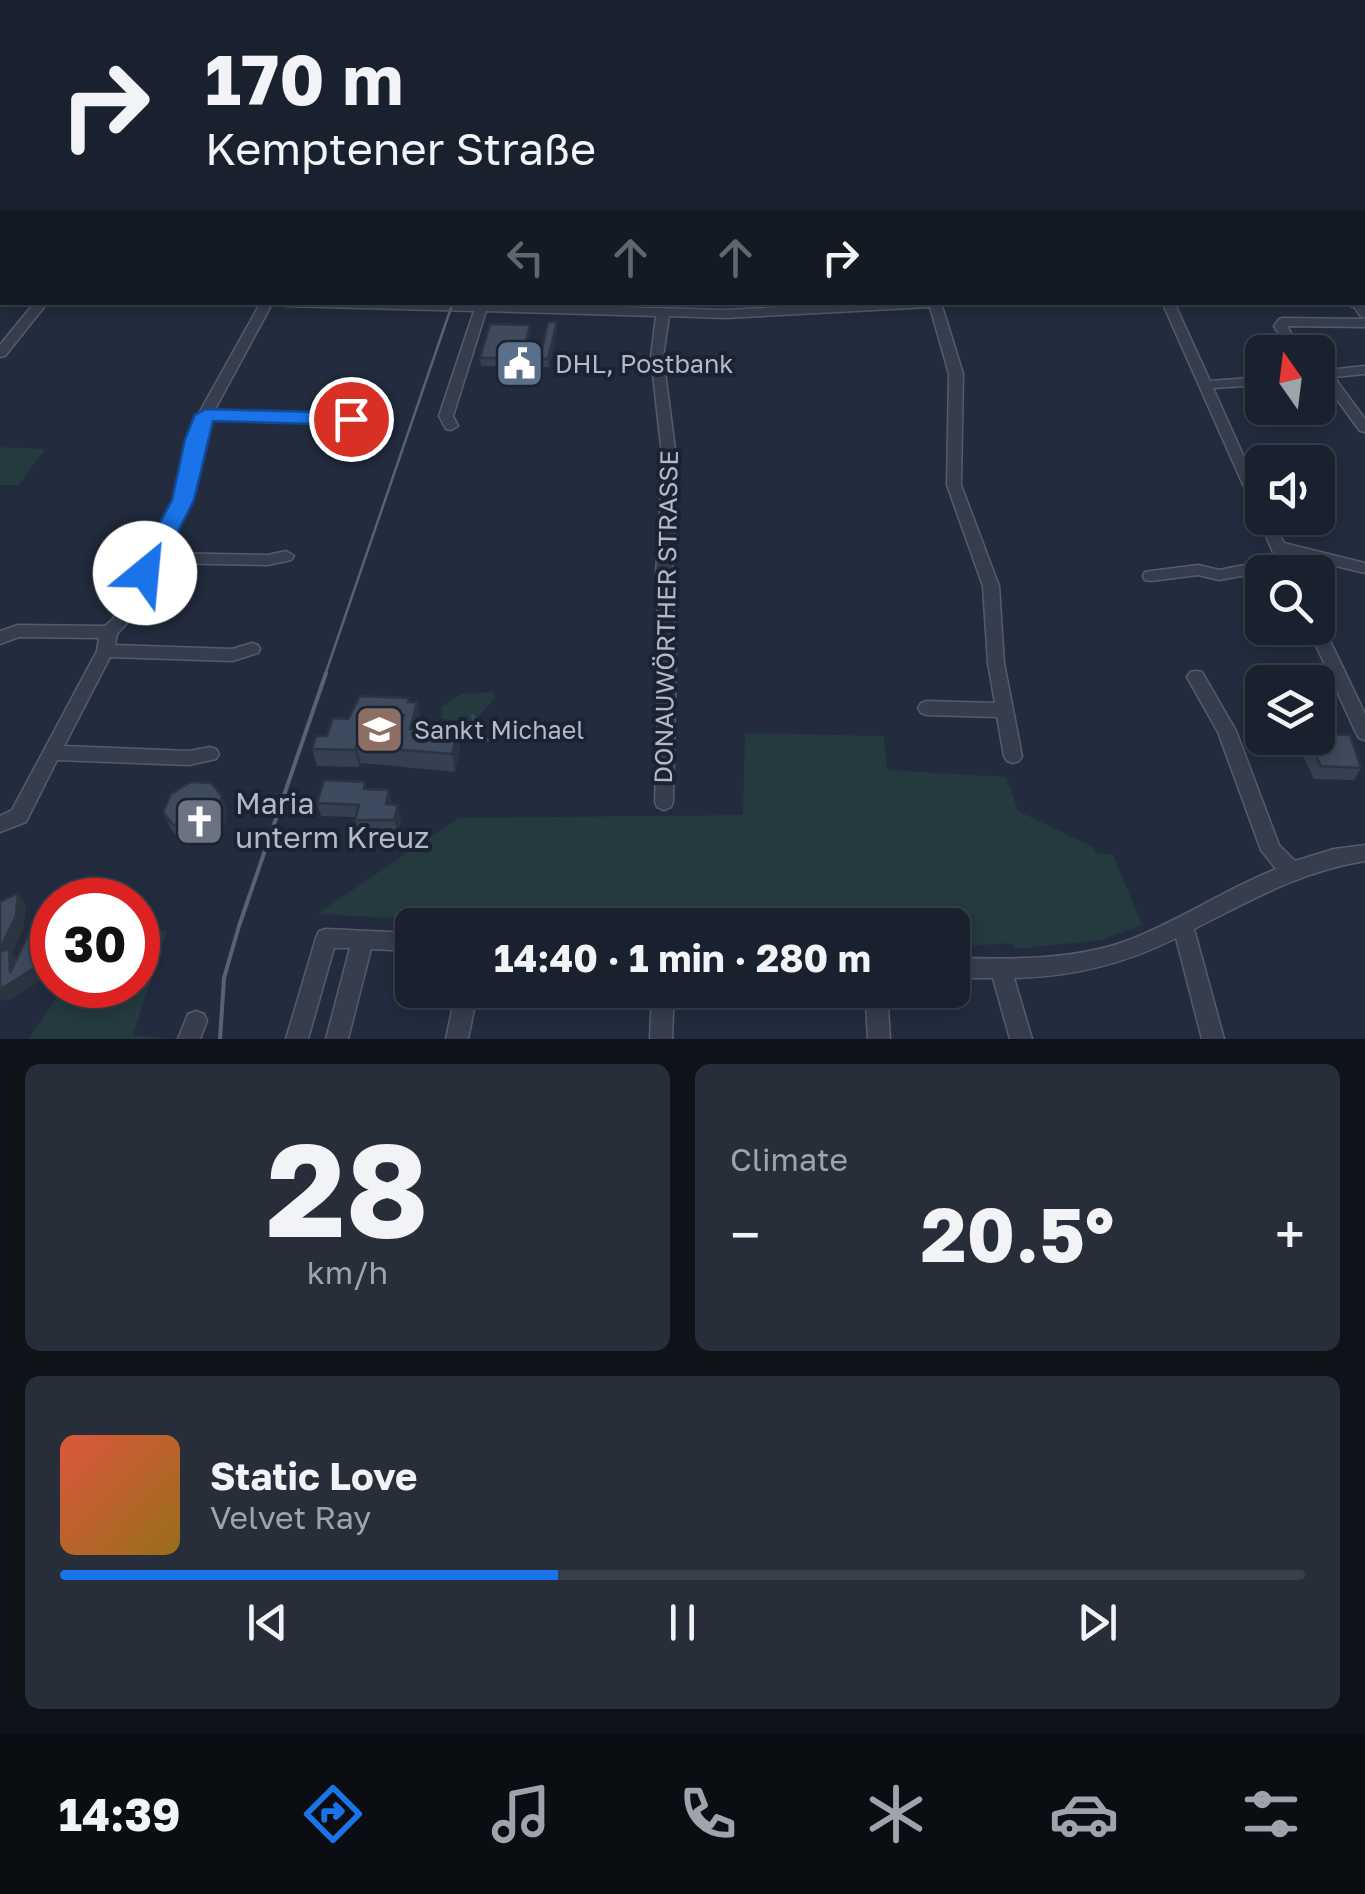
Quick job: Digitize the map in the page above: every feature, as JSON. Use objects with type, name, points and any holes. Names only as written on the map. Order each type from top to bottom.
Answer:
[{"type":"street","points":[[0,353],[40,305]]},
{"type":"street","points":[[0,824],[19,816],[183,500],[195,439],[265,305]]},
{"type":"street","points":[[387,305],[662,313],[917,305]]},
{"type":"street","points":[[692,305],[846,309]]},
{"type":"street","points":[[935,305],[958,390],[951,453],[954,485],[991,586],[1004,710],[1013,756]]},
{"type":"street","points":[[1169,305],[1245,474]]},
{"type":"street","points":[[451,426],[446,416],[482,308]]},
{"type":"street","name":"DONAUWÖRTHER STRASSE","points":[[662,313],[657,357],[670,464],[664,574],[668,657],[664,802]]},
{"type":"street","points":[[1286,335],[1280,326],[1283,322],[1365,322]]},
{"type":"street","points":[[1335,373],[1365,370]]},
{"type":"street","points":[[1204,385],[1245,382]]},
{"type":"street","points":[[1335,392],[1365,428]]},
{"type":"street","points":[[206,415],[351,419],[372,414]]},
{"type":"street","points":[[153,558],[268,560],[286,556]]},
{"type":"street","points":[[1335,562],[1363,562]]},
{"type":"street","points":[[1151,576],[1198,570],[1219,575],[1245,569]]},
{"type":"street","points":[[0,638],[18,630],[232,655],[252,649]]},
{"type":"street","points":[[1324,645],[1365,733]]},
{"type":"street","points":[[1196,677],[1227,730],[1271,850],[1292,872]]},
{"type":"street","points":[[927,708],[1004,710]]},
{"type":"street","points":[[51,753],[189,758],[210,754]]},
{"type":"street","points":[[970,968],[1076,964],[1108,957],[1292,872],[1365,854]]},
{"type":"street","points":[[1182,925],[1214,1039]]},
{"type":"street","points":[[297,1039],[326,938],[395,941]]},
{"type":"street","points":[[337,1039],[362,939]]},
{"type":"street","points":[[1002,969],[1020,1039]]},
{"type":"street","points":[[457,1039],[463,1008]]},
{"type":"street","points":[[661,1039],[662,1008]]},
{"type":"street","points":[[877,1008],[879,1039]]},
{"type":"green space","points":[[0,449],[45,449],[19,485],[0,485]]},
{"type":"green space","points":[[492,692],[496,697],[474,721],[442,719],[441,707],[462,694]]},
{"type":"green space","points":[[745,733],[884,736],[887,770],[1006,777],[1018,811],[1093,847],[1097,853],[1113,855],[1142,925],[1101,940],[1015,949],[1011,943],[970,946],[970,908],[395,908],[395,918],[317,914],[459,818],[743,815]]},
{"type":"green space","points":[[160,931],[167,931],[160,952]]},
{"type":"green space","points":[[50,1008],[142,1008],[133,1035],[176,1039],[29,1039]]},
{"type":"building","points":[[548,322],[557,322],[548,359],[540,359]]},
{"type":"building","points":[[490,324],[530,325],[522,358],[480,358]]},
{"type":"building","points":[[360,696],[409,698],[408,702],[417,702],[410,729],[457,734],[452,754],[356,746],[355,750],[312,749],[316,736],[327,736],[333,718],[348,719]],"holes":[[[377,714],[404,715],[399,732],[372,731]]]},
{"type":"building","points":[[1335,735],[1350,735],[1361,768],[1321,766],[1316,755],[1335,755]]},
{"type":"building","points":[[324,780],[365,782],[364,789],[389,790],[386,804],[398,805],[394,820],[355,820],[359,805],[317,803]]},
{"type":"building","points":[[191,782],[211,783],[222,796],[215,814],[202,821],[173,825],[163,812],[171,794]]},
{"type":"building","points":[[18,893],[16,916],[0,949],[0,902]]},
{"type":"building","points":[[30,931],[30,971],[4,987],[0,987],[0,952],[9,948],[10,973]]},
{"type":"waterway","points":[[473,716],[478,730]]},
{"type":"waterway","points":[[483,736],[487,740]]},
{"type":"tram line","points":[[325,675],[452,305]]},
{"type":"tram line","points":[[220,1039],[224,978],[239,926],[326,673]]},
{"type":"place","name":"DHL, Postbank","points":[[520,364]]},
{"type":"place","name":"Sankt Michael","points":[[379,730]]},
{"type":"place","name":"Maria unterm Kreuz","points":[[200,821]]},
{"type":"route","points":[[145,573],[183,500],[195,439],[206,415],[351,419]]}]
